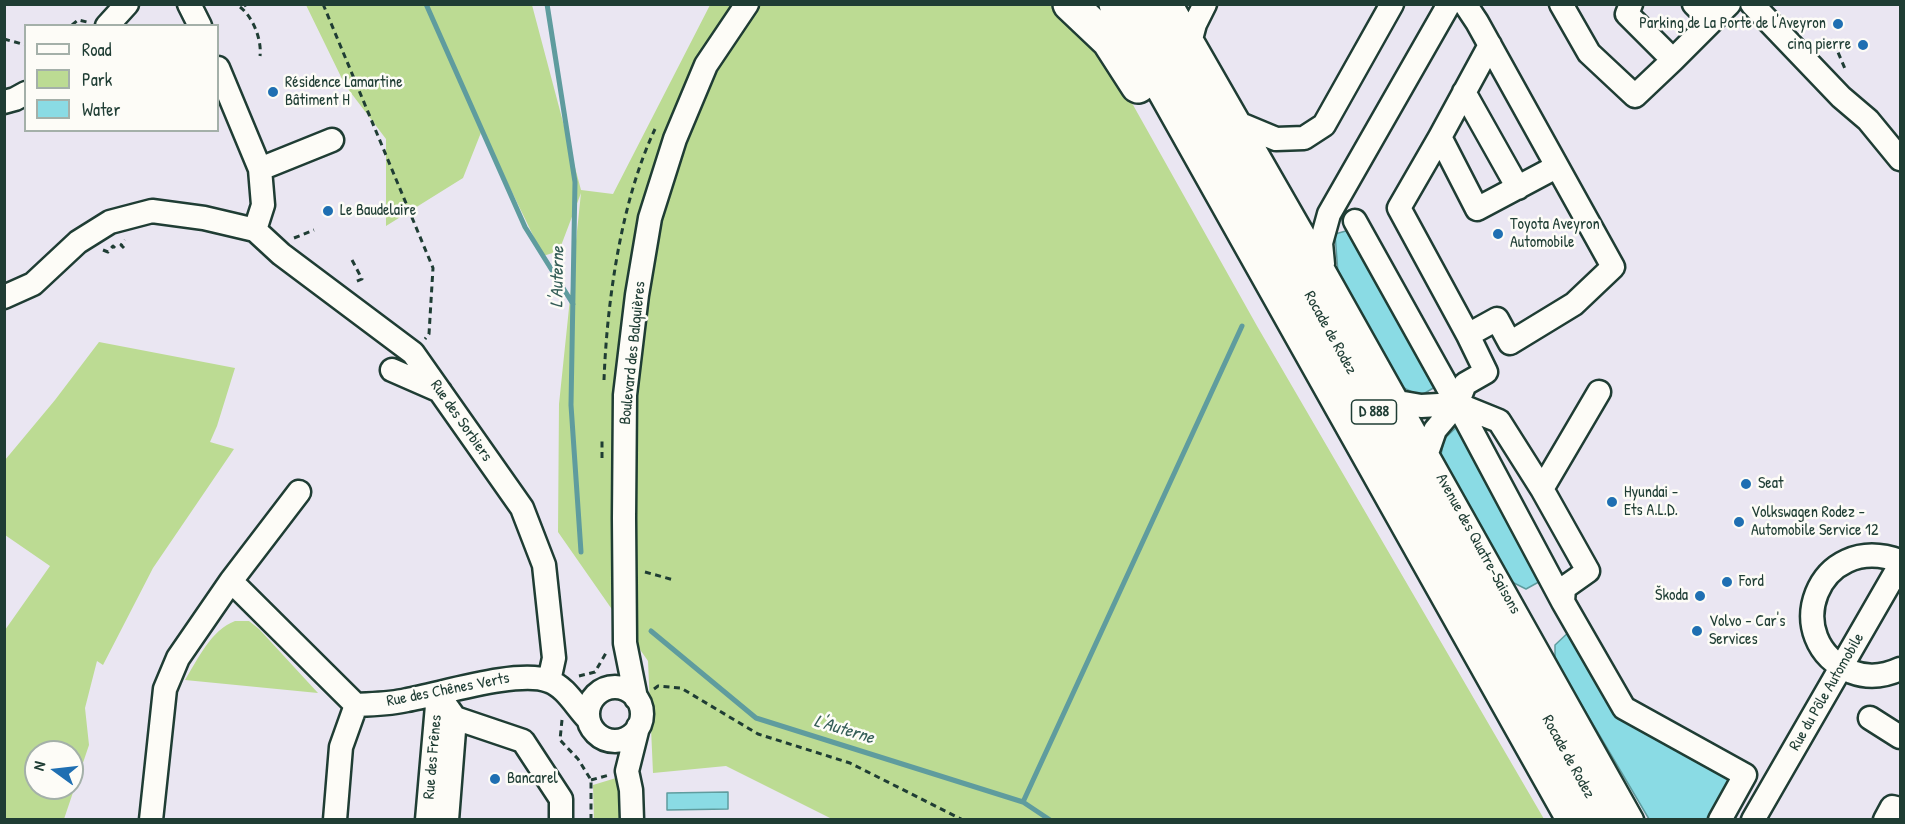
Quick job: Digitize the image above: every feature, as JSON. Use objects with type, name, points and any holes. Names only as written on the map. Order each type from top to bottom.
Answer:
[{"type":"highway","points":[[1070,4],[1109,41],[1201,186],[1233,214]]},
{"type":"highway","name":"Rocade de Rodez","points":[[1116,4],[1574,819]]},
{"type":"highway","name":"Rocade de Rodez","points":[[1145,4],[1603,819]]},
{"type":"street","points":[[109,24],[127,4]]},
{"type":"street","points":[[189,4],[199,24]]},
{"type":"street","name":"Boulevard des Balquières","points":[[636,698],[625,643],[625,395],[635,306],[650,218],[675,139],[706,65],[747,4]]},
{"type":"street","name":"Boulevard des Balquières","points":[[675,139],[724,58],[762,4]]},
{"type":"street","name":"Avenue des Quatre-Saisons","points":[[1171,4],[1323,269],[1632,819]]},
{"type":"street","points":[[1191,39],[1195,24],[1205,4]]},
{"type":"street","points":[[1240,124],[1276,139],[1304,138],[1324,125],[1392,4]]},
{"type":"street","name":"Avenue des Quatre-Saisons","points":[[1323,269],[1321,243],[1329,214],[1449,4]]},
{"type":"street","points":[[1465,4],[1490,45],[1612,267],[1574,304],[1510,343],[1497,319],[1468,335]]},
{"type":"street","points":[[1561,4],[1589,52],[1635,96],[1729,4]]},
{"type":"street","points":[[1631,4],[1627,14],[1673,60]]},
{"type":"street","points":[[1694,4],[1711,21]]},
{"type":"street","points":[[1752,4],[1841,97],[1868,120],[1900,159]]},
{"type":"street","points":[[1427,453],[1435,430],[1457,404],[1465,384],[1486,372],[1399,208],[1490,45]]},
{"type":"street","points":[[4,297],[33,284],[78,242],[111,222],[152,211],[204,218],[255,230],[263,205],[260,169],[219,70]]},
{"type":"street","points":[[1464,92],[1518,188]]},
{"type":"street","points":[[4,102],[24,94]]},
{"type":"street","points":[[1440,137],[1477,209],[1556,167]]},
{"type":"street","points":[[260,169],[332,140]]},
{"type":"street","points":[[1355,220],[1563,602],[1624,708],[1745,775],[1720,819]]},
{"type":"street","name":"Rue des Sorbiers","points":[[255,230],[281,254],[413,353],[522,508],[544,565],[554,658],[549,681]]},
{"type":"street","points":[[392,370],[440,391]]},
{"type":"street","points":[[1542,489],[1599,392]]},
{"type":"street","points":[[1398,402],[1421,406],[1457,404],[1499,421],[1542,489],[1587,571],[1564,588],[1563,602]]},
{"type":"street","points":[[151,819],[165,689],[178,658],[231,581],[299,492]]},
{"type":"street","points":[[1900,563],[1884,555],[1865,555],[1846,560],[1831,571],[1820,586],[1813,604],[1813,622],[1817,640],[1828,656],[1842,668],[1858,675],[1875,676],[1900,669]]},
{"type":"street","name":"Rue du Pôle Automobile","points":[[1753,819],[1842,668],[1900,563]]},
{"type":"street","points":[[231,581],[356,705],[342,747],[335,819]]},
{"type":"street","name":"Boulevard des Balquières","points":[[601,691],[625,643]]},
{"type":"street","name":"Rue des Chênes Verts","points":[[356,705],[404,701],[520,677],[549,681],[570,696],[588,719]]},
{"type":"street","points":[[570,696],[622,688],[636,698],[641,712],[627,771]]},
{"type":"street","points":[[601,691],[590,705],[588,719],[594,732],[606,740],[627,771],[633,819]]},
{"type":"street","points":[[438,694],[455,718],[523,741],[561,799],[561,819]]},
{"type":"street","name":"Rue des Frênes","points":[[427,819],[438,694]]},
{"type":"street","points":[[447,819],[455,718]]},
{"type":"street","points":[[1870,718],[1900,736]]},
{"type":"street","points":[[606,740],[621,740],[634,733],[638,727]]},
{"type":"street","points":[[1885,819],[1892,807],[1900,809]]},
{"type":"path","points":[[323,4],[433,268],[429,334],[413,353]]},
{"type":"path","points":[[243,6],[256,28],[261,54]]},
{"type":"path","points":[[73,22],[78,20]]},
{"type":"path","points":[[4,39],[24,44]]},
{"type":"path","points":[[1834,43],[1848,75]]},
{"type":"path","points":[[355,258],[355,264]]},
{"type":"path","points":[[625,572],[646,572],[674,580]]},
{"type":"path","points":[[636,698],[658,686],[681,688],[758,734],[850,762],[963,819]]},
{"type":"path","points":[[570,696],[563,712],[560,740],[578,759],[591,780],[591,819]]},
{"type":"green space","points":[[306,5],[532,5],[581,190],[613,194],[710,5],[1077,5],[1257,326],[1544,819],[832,819],[726,766],[653,773],[648,661],[558,532],[559,404],[581,193],[559,251],[543,256],[482,130],[463,178],[386,226],[386,139],[345,85]]},
{"type":"green space","points":[[99,342],[235,368],[210,442],[234,449],[153,568],[103,665],[97,661],[85,708],[89,745],[84,760],[84,740],[24,740],[24,800],[70,800],[64,819],[5,819],[5,630],[50,566],[5,535],[5,460]]},
{"type":"green space","points":[[235,621],[249,621],[259,629],[318,693],[185,680],[212,638],[226,625]]},
{"type":"green space","points":[[616,778],[624,806],[623,819],[594,819],[593,785]]},
{"type":"water","points":[[1353,229],[1440,384],[1420,396],[1402,387],[1338,273],[1335,234]]},
{"type":"water","points":[[1461,423],[1546,578],[1526,589],[1512,582],[1441,455],[1444,439]]},
{"type":"water","points":[[1572,629],[1618,712],[1737,779],[1713,819],[1649,819],[1555,660],[1555,645]]},
{"type":"water","points":[[728,792],[728,809],[667,810],[667,793]]},
{"type":"waterway","points":[[426,4],[525,227],[573,304]]},
{"type":"waterway","name":"L'Auterne","points":[[547,4],[575,182],[571,405],[581,552]]},
{"type":"waterway","points":[[1023,802],[1242,326]]},
{"type":"waterway","name":"L'Auterne","points":[[651,631],[756,718],[1023,802],[1050,820]]},
{"type":"place","name":"Parking de La Porte de l'Aveyron","points":[[1838,24]]},
{"type":"place","name":"cinq pierre","points":[[1863,45]]},
{"type":"place","name":"Résidence Lamartine Bâtiment H","points":[[273,92]]},
{"type":"place","name":"Le Baudelaire","points":[[328,211]]},
{"type":"place","name":"Toyota Aveyron Automobile","points":[[1498,234]]},
{"type":"place","name":"Seat","points":[[1746,484]]},
{"type":"place","name":"Hyundai - Ets A.L.D.","points":[[1612,502]]},
{"type":"place","name":"Volkswagen Rodez - Automobile Service 12","points":[[1739,522]]},
{"type":"place","name":"Ford","points":[[1727,582]]},
{"type":"place","name":"Škoda","points":[[1700,596]]},
{"type":"place","name":"Volvo - Car's Services","points":[[1697,631]]},
{"type":"place","name":"Bancarel","points":[[495,779]]}]
